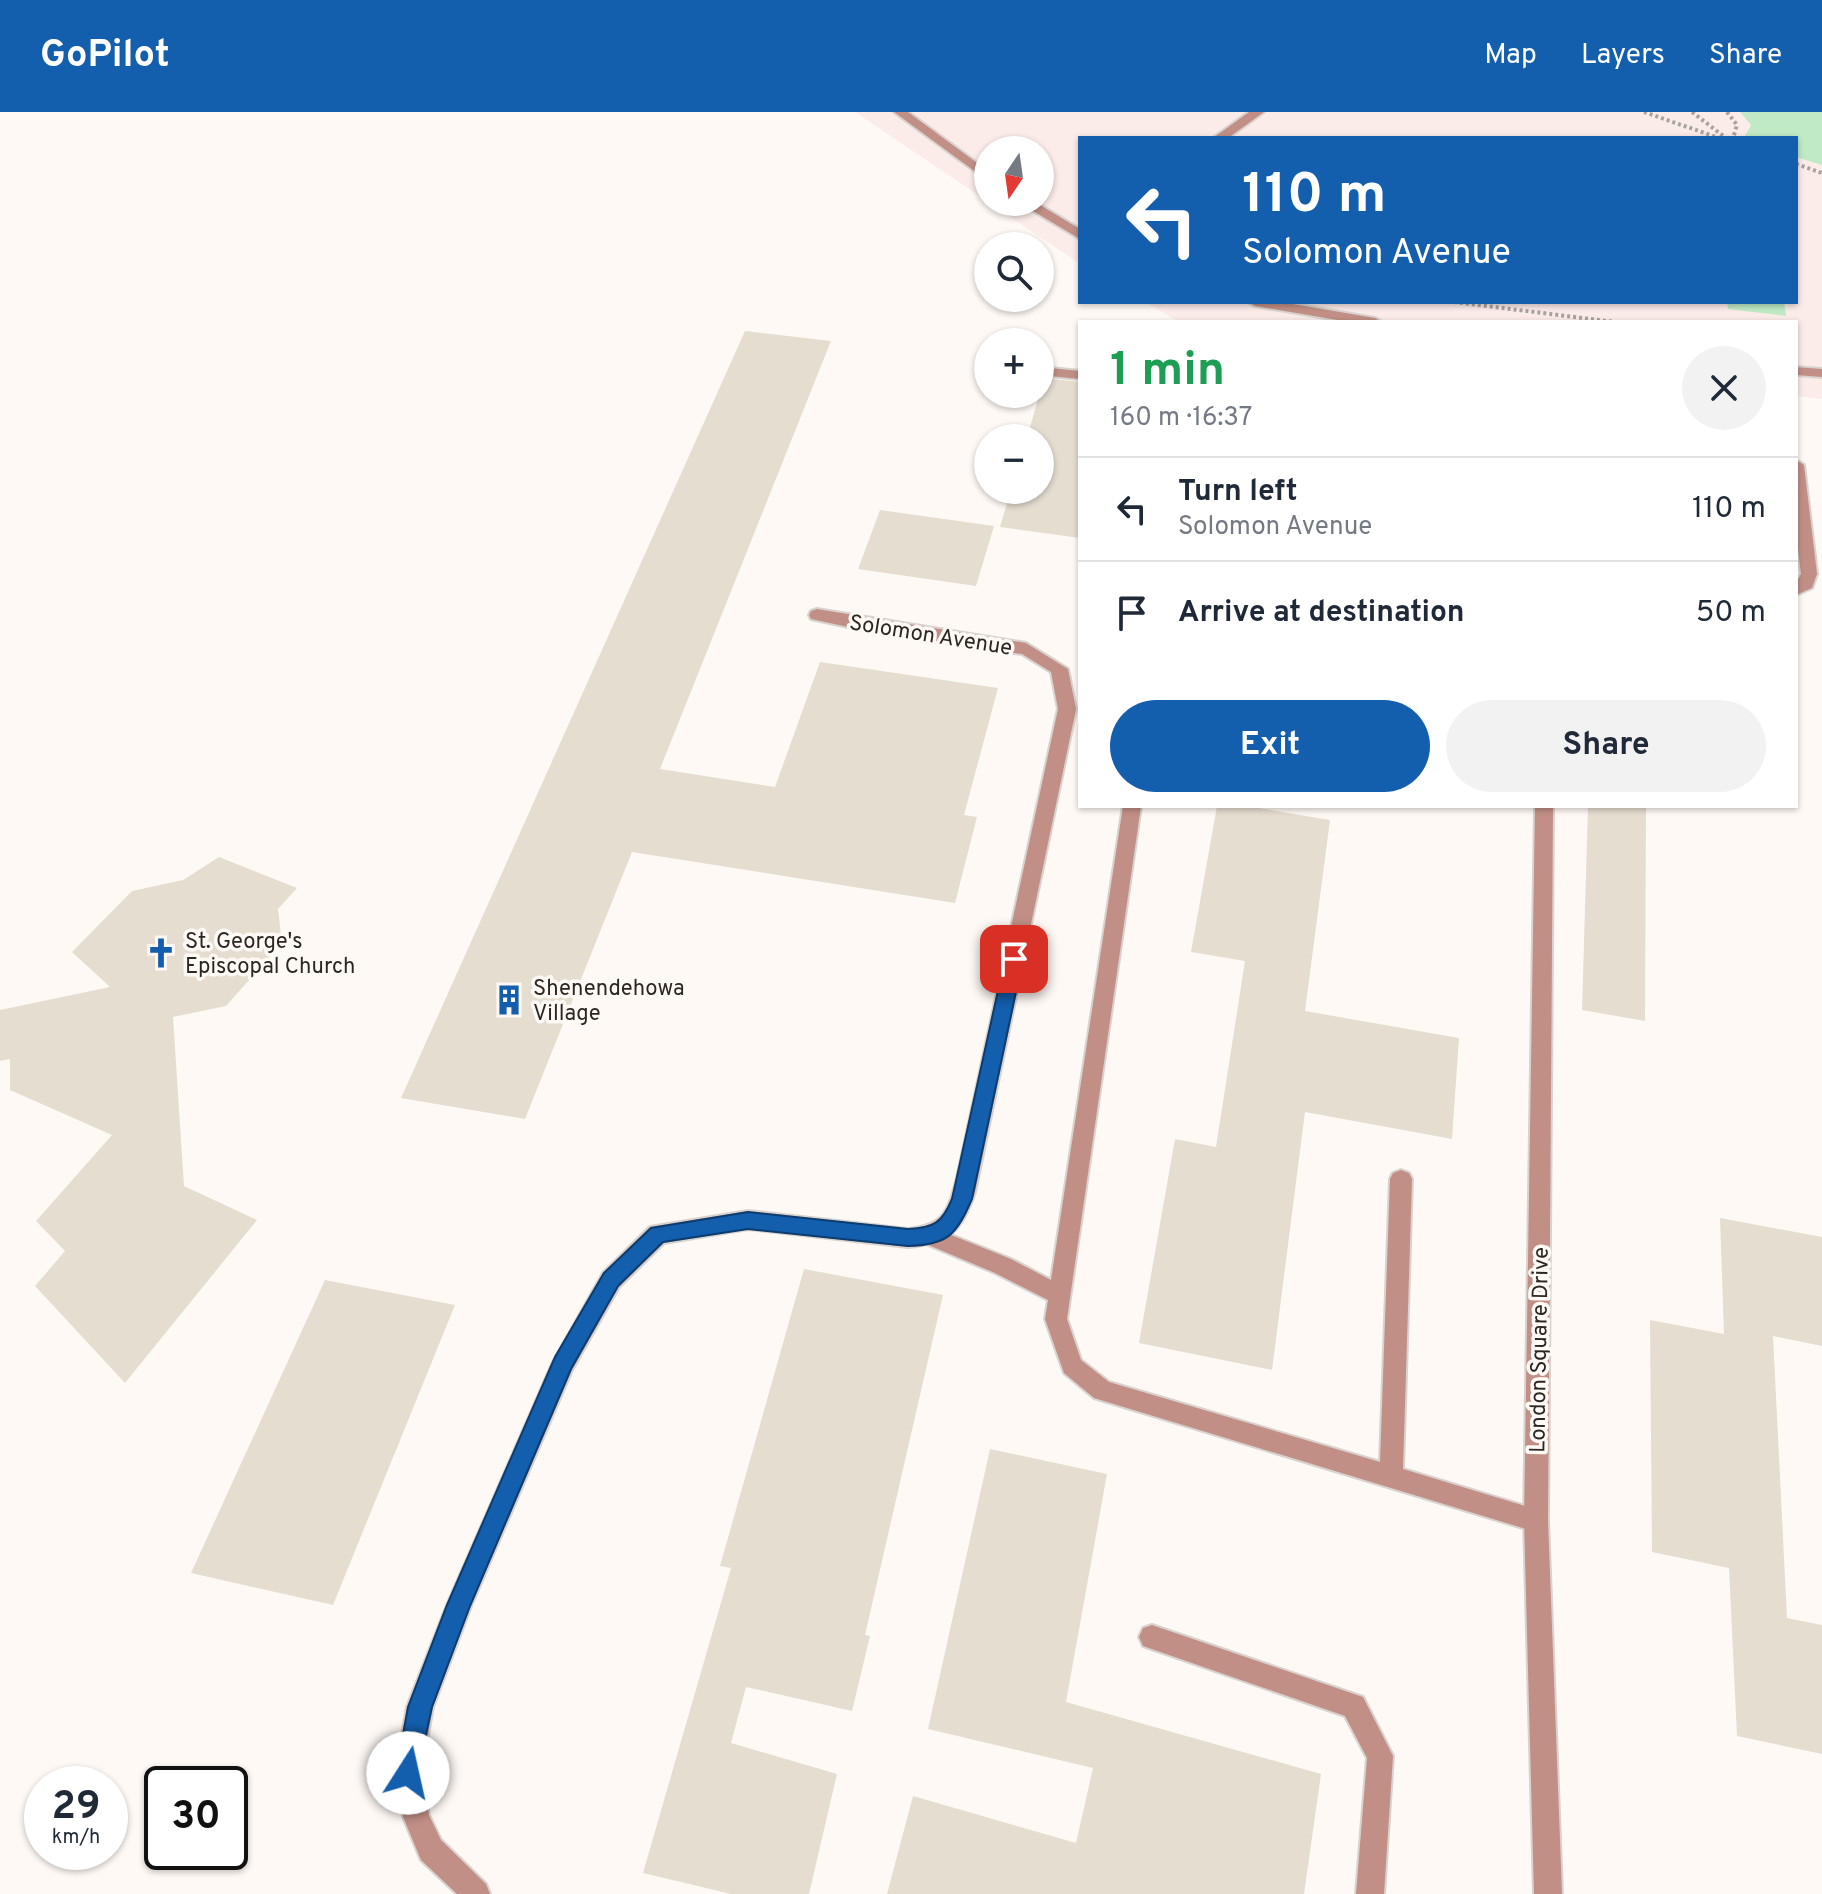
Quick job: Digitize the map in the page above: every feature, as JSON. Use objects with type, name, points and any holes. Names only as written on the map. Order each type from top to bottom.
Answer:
[{"type":"street","points":[[900,112],[974,167]]},
{"type":"street","points":[[1222,136],[1258,112]]},
{"type":"street","points":[[1049,216],[1078,232]]},
{"type":"street","points":[[1267,304],[1363,320]]},
{"type":"street","points":[[1798,371],[1822,373]]},
{"type":"street","points":[[1054,372],[1078,375]]},
{"type":"street","points":[[1798,482],[1809,574],[1806,584],[1798,589]]},
{"type":"street","name":"Solomon Avenue","points":[[817,615],[1026,649],[1059,669],[1067,709],[968,1178],[953,1221],[934,1237]]},
{"type":"street","points":[[1132,808],[1056,1319],[1072,1366],[1102,1391],[1536,1520]]},
{"type":"street","name":"London Square Drive","points":[[1544,808],[1536,1520],[1548,1894]]},
{"type":"street","points":[[1391,1477],[1401,1179]]},
{"type":"street","points":[[476,1894],[431,1850],[416,1817],[408,1773],[420,1707],[459,1605],[563,1364],[611,1280],[658,1234],[748,1220],[908,1238],[934,1237],[1003,1266],[1059,1295]]},
{"type":"street","points":[[1152,1637],[1354,1706],[1380,1756],[1370,1894]]},
{"type":"path","points":[[1644,112],[1713,136]]},
{"type":"path","points":[[1692,112],[1723,136]]},
{"type":"path","points":[[1727,112],[1737,125],[1734,136]]},
{"type":"path","points":[[1798,165],[1822,173]]},
{"type":"path","points":[[1470,304],[1599,320]]},
{"type":"shaded area","points":[[855,112],[1822,112],[1822,399],[1798,396],[1798,320],[1176,320],[1148,304],[1798,304],[1798,136],[1078,136],[1078,263],[1054,246],[1054,232],[1033,232],[1009,216],[1054,216],[1054,136],[974,136],[974,193]]},
{"type":"green space","points":[[1740,112],[1822,112],[1822,165],[1798,158],[1798,136],[1745,136],[1751,125]]},
{"type":"green space","points":[[1727,304],[1784,304],[1786,316],[1728,309]]},
{"type":"building","points":[[745,331],[831,341],[660,769],[775,787],[820,662],[998,688],[964,815],[977,817],[955,903],[632,852],[525,1119],[401,1098]]},
{"type":"building","points":[[1054,379],[1078,382],[1078,538],[1000,527],[1007,504],[1054,504],[1054,424],[1031,424],[1036,408],[1054,408]]},
{"type":"building","points":[[880,510],[994,526],[976,586],[858,569]]},
{"type":"building","points":[[1217,808],[1258,808],[1330,820],[1305,1011],[1459,1038],[1452,1139],[1305,1112],[1272,1370],[1139,1343],[1175,1139],[1216,1147],[1245,961],[1191,952]]},
{"type":"building","points":[[1588,808],[1646,808],[1645,1021],[1582,1010]]},
{"type":"building","points":[[219,857],[297,888],[278,909],[282,943],[226,1006],[173,1017],[184,1186],[257,1220],[125,1383],[35,1286],[65,1251],[36,1221],[112,1135],[10,1090],[10,1059],[0,1061],[0,1010],[110,987],[72,952],[132,891],[183,880]]},
{"type":"building","points":[[1720,1218],[1822,1237],[1822,1346],[1773,1336],[1787,1618],[1822,1625],[1822,1754],[1737,1736],[1729,1568],[1652,1552],[1650,1320],[1724,1334]]},
{"type":"building","points":[[804,1269],[943,1295],[865,1635],[870,1636],[852,1711],[746,1687],[731,1743],[837,1774],[809,1894],[731,1894],[643,1873],[731,1568],[720,1566]]},
{"type":"building","points":[[325,1280],[455,1305],[333,1605],[191,1573]]},
{"type":"building","points":[[990,1449],[1107,1474],[1066,1702],[1321,1774],[1304,1894],[887,1894],[913,1796],[1076,1843],[1093,1768],[928,1729]]},
{"type":"place","name":"St. George's Episcopal Church","points":[[161,953]]},
{"type":"place","name":"Shenendehowa Village","points":[[509,1000]]},
{"type":"route","points":[[408,1773],[420,1707],[459,1605],[563,1364],[611,1280],[658,1234],[748,1220],[908,1238],[934,1237],[953,1221],[962,1199],[1014,959]]}]
